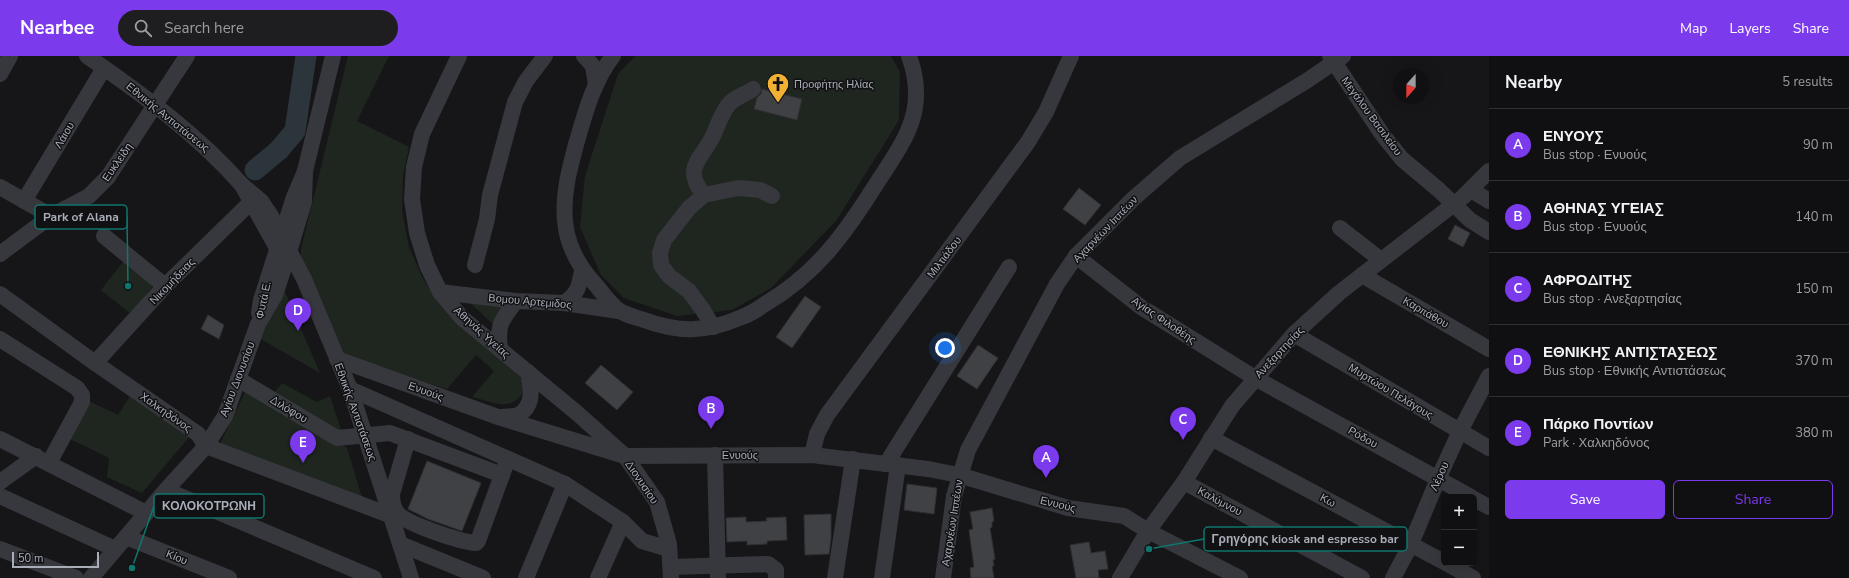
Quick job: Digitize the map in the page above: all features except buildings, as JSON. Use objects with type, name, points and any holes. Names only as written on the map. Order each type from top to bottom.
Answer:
[{"type":"street","points":[[0,74],[10,56]]},
{"type":"street","name":"Εθνικής Αντιστάσεως","points":[[87,56],[154,104],[206,146],[256,202],[283,245],[304,279],[350,389],[392,516],[409,577]]},
{"type":"street","name":"Ευκλείδη","points":[[0,254],[51,216],[89,196],[108,177],[186,56]]},
{"type":"street","name":"Φυτά Ε.","points":[[283,245],[294,197],[305,171],[333,56]]},
{"type":"street","name":"Αθηνάς Υγείας","points":[[459,56],[422,134],[414,167],[412,199],[417,233],[427,265],[440,292],[462,318],[577,413],[625,456]]},
{"type":"street","points":[[475,265],[487,219],[490,195],[515,102],[526,81],[545,56]]},
{"type":"street","points":[[584,56],[593,66],[596,85]]},
{"type":"street","points":[[613,56],[596,85],[584,116],[568,174],[564,207],[566,230],[582,270],[619,311]]},
{"type":"street","name":"Βομου Αρτεμιδος","points":[[440,292],[516,301],[564,303],[619,311],[658,325],[689,330],[713,327],[743,317],[775,299],[817,265],[840,239],[897,151],[912,123],[917,92],[909,56]]},
{"type":"street","name":"Μιλτιάδου","points":[[812,455],[817,434],[827,415],[1028,142],[1046,112],[1072,56]]},
{"type":"street","name":"Μεγάλου Βασιλείου","points":[[1336,58],[1382,134],[1397,152],[1470,220],[1489,232]]},
{"type":"street","name":"Αχαρνέων Ιππέων","points":[[943,578],[954,496],[968,450],[1057,284],[1076,256],[1134,198],[1180,158],[1336,58]]},
{"type":"street","name":"Λάιου","points":[[24,201],[104,68]]},
{"type":"street","points":[[704,195],[696,185],[695,166],[702,152],[710,142],[725,110],[731,102],[754,89]]},
{"type":"street","name":"Φυτά Ε.","points":[[258,324],[261,300],[283,245],[304,202],[305,171]]},
{"type":"street","name":"Ανεξαρτησίας","points":[[1120,578],[1148,531],[1184,482],[1232,406],[1294,334],[1339,293],[1471,190],[1489,171]]},
{"type":"street","points":[[0,187],[51,216]]},
{"type":"street","points":[[713,327],[689,291],[669,276],[660,265],[660,253],[664,240],[689,208],[704,195],[738,188],[760,190],[772,196]]},
{"type":"street","points":[[1471,190],[1489,201]]},
{"type":"street","points":[[256,202],[277,204],[294,197]]},
{"type":"street","name":"Νικομήδειας","points":[[95,363],[165,286],[256,202]]},
{"type":"street","points":[[1340,228],[1381,260]]},
{"type":"street","points":[[104,236],[165,286]]},
{"type":"street","name":"Αγίας Φιλοθέης","points":[[1076,256],[1141,307],[1255,378]]},
{"type":"street","points":[[882,578],[892,464],[1009,267]]},
{"type":"street","points":[[564,303],[573,297],[579,286],[582,270]]},
{"type":"street","name":"Καρπάθου","points":[[1362,275],[1489,349]]},
{"type":"street","name":"Χαλκηδόνος","points":[[0,294],[95,363],[198,434],[206,446],[392,516]]},
{"type":"street","points":[[500,349],[498,331],[503,318],[516,301]]},
{"type":"street","name":"Αγίου Διονυσίου","points":[[90,578],[206,446],[225,416],[258,324]]},
{"type":"street","name":"Μυρτώου Πελάγους","points":[[1294,334],[1489,448]]},
{"type":"street","points":[[0,339],[77,388],[82,395],[82,402],[42,460],[0,482]]},
{"type":"street","name":"Ενυούς","points":[[337,358],[498,417],[625,456],[812,455],[853,459],[892,464],[959,476],[1068,508],[1124,516],[1148,531],[1240,578]]},
{"type":"street","points":[[498,417],[517,416],[526,408],[530,399],[531,387],[528,372]]},
{"type":"street","name":"Λέρου","points":[[1393,578],[1411,544],[1460,431],[1489,376]]},
{"type":"street","name":"Ρόδου","points":[[1255,378],[1466,494]]},
{"type":"street","name":"Διλόφου","points":[[238,379],[337,438],[390,433],[502,474]]},
{"type":"street","points":[[350,389],[565,484],[623,522],[642,541],[669,549]]},
{"type":"street","name":"Κω","points":[[1211,438],[1441,560]]},
{"type":"street","points":[[0,439],[146,513]]},
{"type":"street","points":[[408,439],[392,494],[392,503],[398,514],[406,520],[462,541],[476,543],[478,541],[508,459]]},
{"type":"street","points":[[715,455],[718,572]]},
{"type":"street","name":"Διονυσίου","points":[[625,456],[657,502],[669,549],[671,572]]},
{"type":"street","points":[[835,578],[853,459]]},
{"type":"street","name":"Καλύμνου","points":[[1184,482],[1362,578]]},
{"type":"street","points":[[526,578],[565,484]]},
{"type":"street","points":[[166,490],[374,578]]},
{"type":"street","points":[[0,496],[115,549]]},
{"type":"street","points":[[1477,501],[1489,507]]},
{"type":"street","points":[[598,578],[623,522]]},
{"type":"street","name":"Κίου","points":[[126,536],[229,578]]},
{"type":"street","points":[[400,544],[483,578]]},
{"type":"street","points":[[0,549],[76,578]]},
{"type":"street","points":[[671,572],[718,572],[768,564],[776,570],[776,578]]},
{"type":"street","name":"Κω","points":[[1452,566],[1473,578]]},
{"type":"shaded area","points":[[348,56],[389,56],[357,121],[409,147],[403,176],[402,211],[409,247],[423,279],[443,308],[522,380],[524,387],[523,392],[514,402],[500,404],[472,397],[494,371],[476,355],[447,389],[354,360],[339,352],[301,262],[301,249]]},
{"type":"shaded area","points":[[635,56],[891,56],[900,72],[899,120],[836,221],[771,288],[732,310],[677,316],[624,298],[601,275],[580,227],[585,176],[618,74]]},
{"type":"shaded area","points":[[126,258],[156,282],[131,314],[101,290]]},
{"type":"shaded area","points":[[283,287],[320,373],[259,338]]},
{"type":"shaded area","points":[[467,300],[506,304],[495,326]]},
{"type":"shaded area","points":[[282,383],[317,402],[330,396],[342,433],[273,394]]},
{"type":"shaded area","points":[[247,388],[347,448],[367,514],[219,446]]},
{"type":"shaded area","points":[[130,396],[190,436],[142,493],[107,477],[109,458],[68,438],[89,401],[118,415]]},
{"type":"waterway","points":[[255,170],[279,150],[295,131],[306,56]]},
{"type":"place","name":"Προφήτης Ηλίας","points":[[778,104]]},
{"type":"place","name":"Park of Alana","points":[[128,286]]},
{"type":"place","name":"ΕΘΝΙΚΗΣ ΑΝΤΙΣΤΑΣΕΩΣ","points":[[298,331]]},
{"type":"place","name":"ΑΘΗΝΑΣ ΥΓΕΙΑΣ","points":[[711,429]]},
{"type":"place","name":"ΑΦΡΟΔΙΤΗΣ","points":[[1183,440]]},
{"type":"place","name":"Πάρκο Ποντίων","points":[[303,463]]},
{"type":"place","name":"ΕΝΥΟΥΣ","points":[[1046,478]]},
{"type":"place","name":"Γρηγόρης kiosk and espresso bar","points":[[1149,549]]},
{"type":"place","name":"ΚΟΛΟΚΟΤΡΩΝΗ","points":[[132,568]]}]
